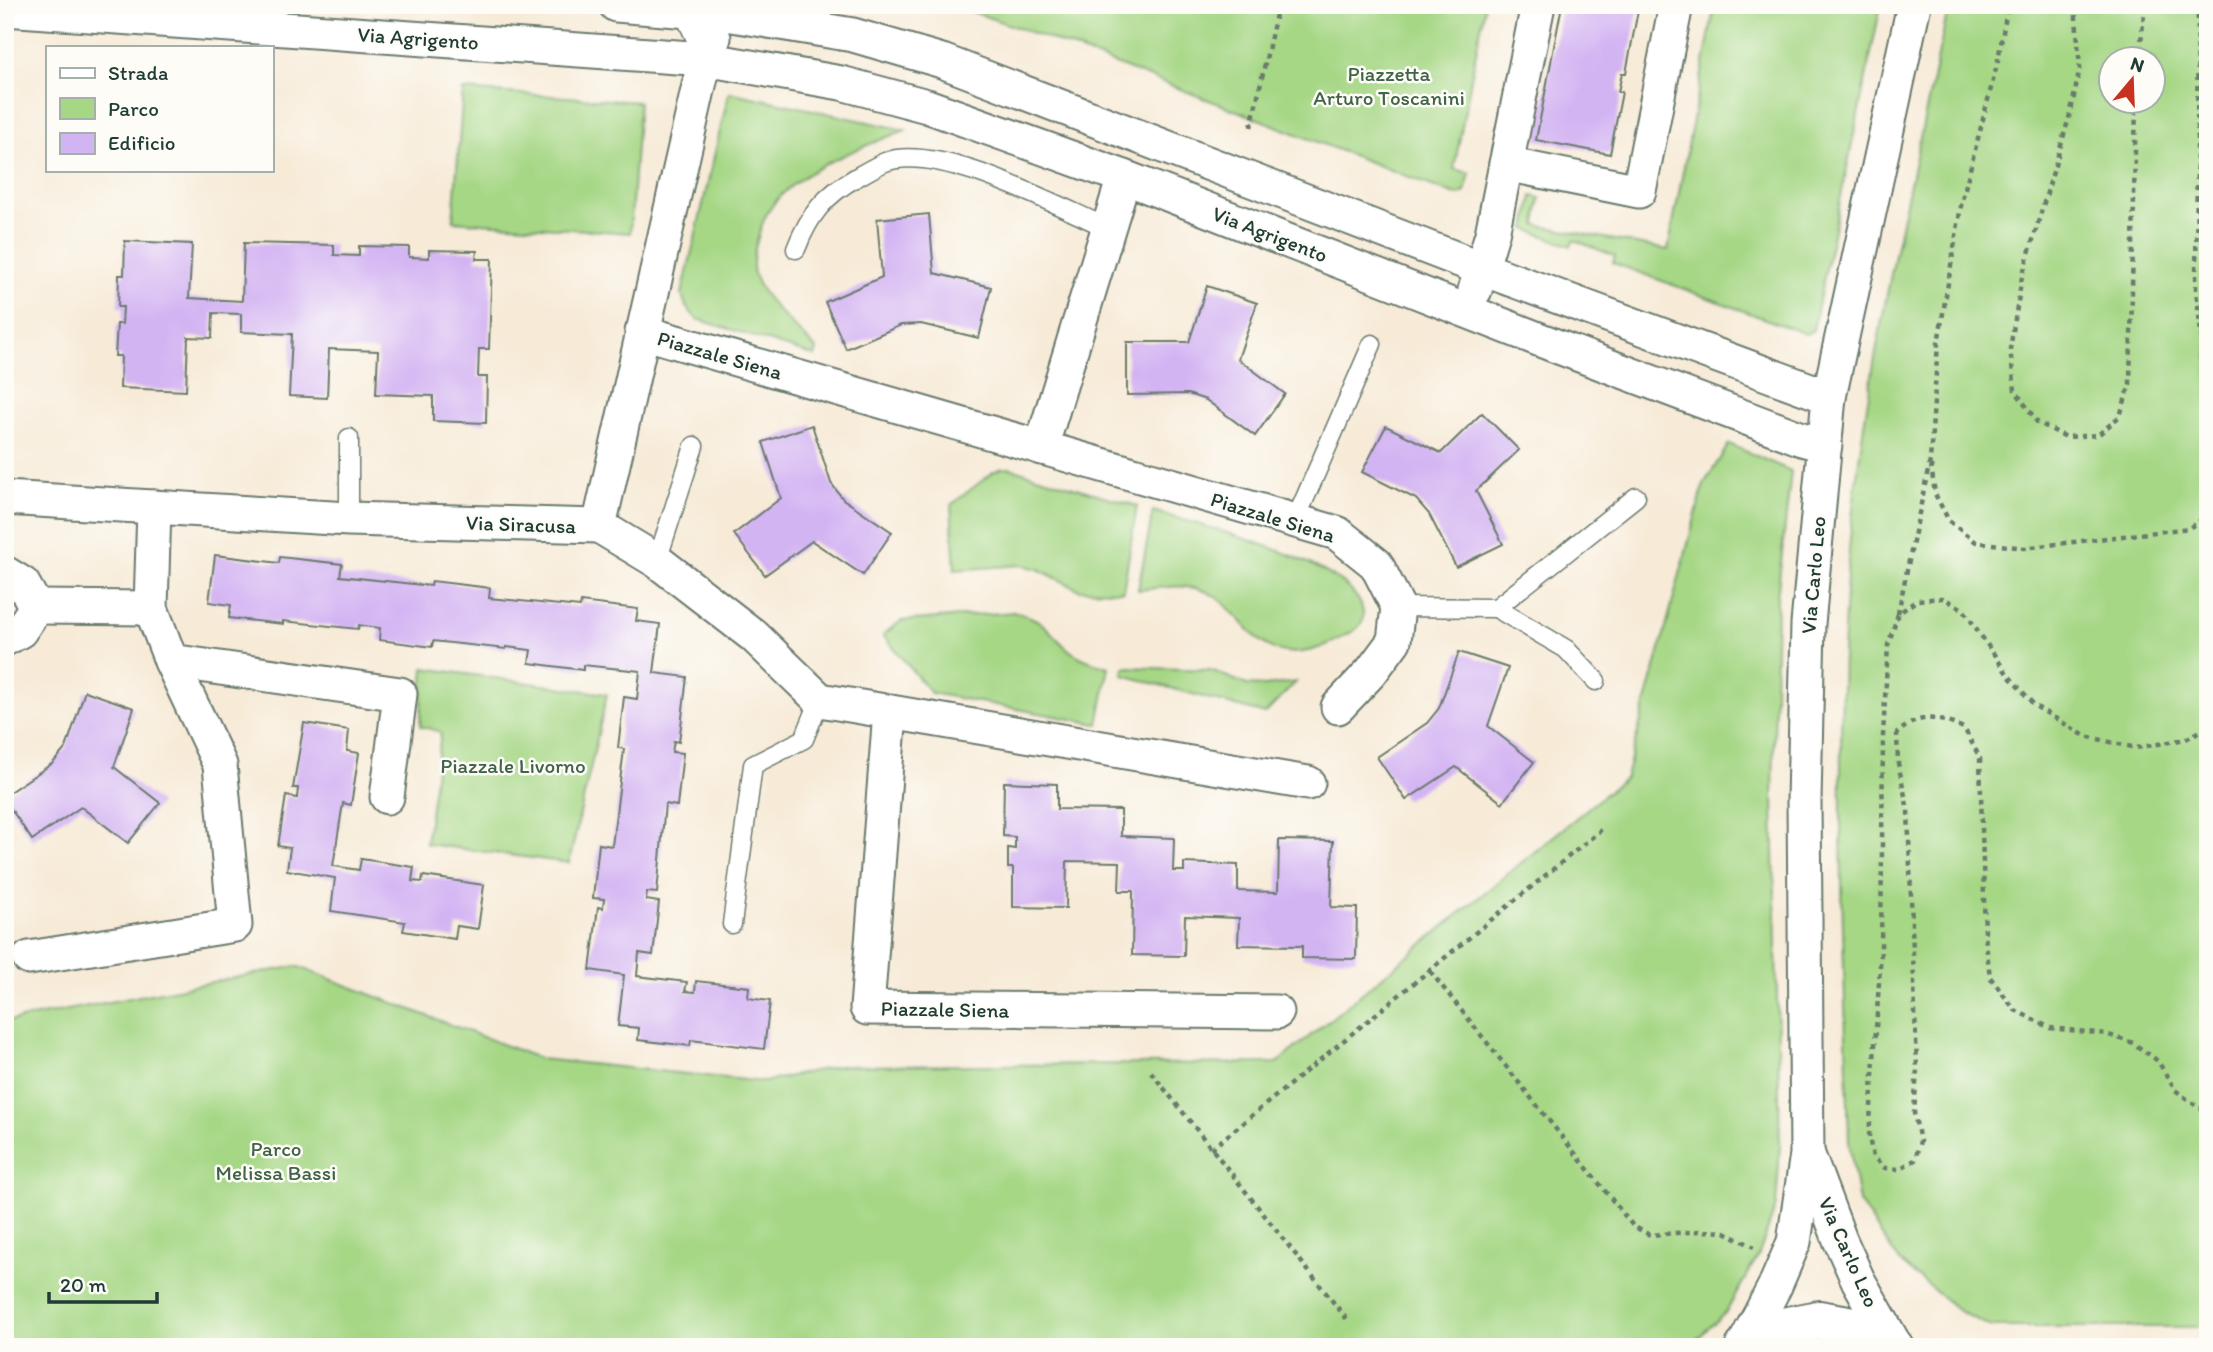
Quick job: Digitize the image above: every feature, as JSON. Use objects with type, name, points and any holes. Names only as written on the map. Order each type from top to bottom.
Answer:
[{"type":"main road","points":[[1744,1347],[1778,1328],[1819,1320],[1860,1327],[1895,1347]]},
{"type":"street","points":[[616,5],[733,8],[853,35],[942,61],[1483,269],[1829,397]]},
{"type":"street","points":[[1468,312],[1483,269],[1538,5]]},
{"type":"street","points":[[1506,164],[1639,191],[1676,5]]},
{"type":"street","name":"Via Carlo Leo","points":[[1744,1347],[1794,1242],[1807,1154],[1804,800],[1808,637],[1829,397],[1914,5]]},
{"type":"street","points":[[705,59],[733,8]]},
{"type":"street","name":"Via Agrigento","points":[[5,9],[705,59],[841,83],[927,106],[1124,177],[1468,312],[1802,439],[1825,445]]},
{"type":"street","name":"Via Siracusa","points":[[5,498],[349,519],[599,526],[705,59]]},
{"type":"street","points":[[1041,448],[1124,177]]},
{"type":"street","name":"Piazzale Siena","points":[[642,332],[1337,533],[1376,564],[1398,607]]},
{"type":"street","points":[[29,958],[235,925],[220,765],[170,661],[151,608],[154,507]]},
{"type":"street","points":[[599,526],[657,561],[754,636],[820,700],[1308,783]]},
{"type":"street","points":[[5,573],[23,584],[36,607]]},
{"type":"street","points":[[36,607],[151,608]]},
{"type":"street","points":[[5,639],[20,631],[36,607]]},
{"type":"street","points":[[1338,707],[1394,641],[1398,607]]},
{"type":"street","points":[[170,661],[400,694],[387,797]]},
{"type":"street","name":"Piazzale Siena","points":[[890,712],[867,1008],[1277,1012]]},
{"type":"street","name":"Via Carlo Leo","points":[[1807,1154],[1858,1280],[1895,1347]]},
{"type":"lane","points":[[680,8],[705,59]]},
{"type":"lane","points":[[796,249],[806,224],[835,189],[887,161],[909,159],[930,158],[977,171],[1108,228]]},
{"type":"lane","points":[[1295,521],[1371,344]]},
{"type":"lane","points":[[349,438],[349,519]]},
{"type":"lane","points":[[657,561],[694,446]]},
{"type":"lane","points":[[1496,608],[1636,497]]},
{"type":"lane","points":[[1398,607],[1496,608],[1566,649],[1596,681]]},
{"type":"lane","points":[[732,924],[753,765],[804,739],[820,700]]},
{"type":"path","points":[[1251,127],[1278,5]]},
{"type":"path","points":[[2008,5],[1997,65],[1959,213],[1938,344],[1930,461],[1898,614],[1888,645],[1883,736],[1881,950],[1869,1136],[1873,1157],[1885,1168],[1899,1170],[1915,1160],[1920,1141],[1914,1113],[1917,1069],[1908,810],[1898,763],[1897,733],[1912,720],[1937,718],[1964,728],[1980,758],[1984,936],[1990,977],[2015,1010],[2050,1028],[2106,1034],[2133,1043],[2158,1061],[2175,1090],[2199,1108],[2208,1109]]},
{"type":"path","points":[[2075,5],[2080,68],[2071,111],[2022,278],[2010,349],[2015,390],[2037,422],[2066,437],[2098,435],[2120,416],[2130,384],[2136,116]]},
{"type":"path","points":[[2141,46],[2145,5]]},
{"type":"path","points":[[2198,5],[2196,291],[2208,390]]},
{"type":"path","points":[[1930,461],[1935,495],[1949,522],[1976,542],[2024,548],[2121,537],[2189,528],[2208,515]]},
{"type":"path","points":[[1898,614],[1917,600],[1943,598],[1963,609],[2008,676],[2035,706],[2085,736],[2136,747],[2186,739],[2208,727]]},
{"type":"path","points":[[1211,1149],[1601,831]]},
{"type":"path","points":[[1430,971],[1633,1226],[1650,1235],[1725,1232],[1757,1250]]},
{"type":"path","points":[[1151,1072],[1349,1322]]},
{"type":"green space","name":"Piazzetta Arturo Toscanini","points":[[953,5],[1485,5],[1454,169],[1470,173],[1465,192],[1453,194],[1050,39]]},
{"type":"green space","points":[[1715,5],[1881,5],[1813,330],[1806,334],[1613,263],[1615,256],[1574,240],[1571,246],[1526,229],[1532,196],[1540,198],[1536,225],[1668,250]]},
{"type":"green space","points":[[1949,5],[2208,5],[2208,1327],[1991,1327],[1959,1311],[1900,1262],[1859,1202],[1849,1143],[1841,852],[1844,634],[1855,491],[1876,351]]},
{"type":"green space","points":[[463,90],[639,102],[630,233],[453,221]]},
{"type":"green space","points":[[729,92],[905,130],[833,160],[799,180],[772,206],[763,223],[754,254],[755,277],[774,306],[817,350],[815,356],[697,319],[686,307],[682,294]]},
{"type":"green space","name":"Parco Melissa Bassi","points":[[1729,444],[1791,471],[1777,598],[1773,797],[1780,1146],[1776,1206],[1759,1254],[1726,1312],[1688,1347],[5,1347],[5,1022],[296,966],[541,1059],[764,1082],[838,1066],[1277,1063],[1626,777],[1704,484]]},
{"type":"green space","points":[[1002,468],[1010,468],[1137,506],[1123,591],[1080,590],[1038,569],[1022,565],[955,570],[951,505]]},
{"type":"green space","points":[[1153,511],[1272,548],[1334,577],[1354,594],[1363,612],[1360,624],[1355,630],[1323,647],[1288,652],[1262,643],[1224,604],[1207,592],[1182,586],[1138,590]]},
{"type":"green space","points":[[1014,612],[1033,618],[1045,626],[1077,655],[1109,667],[1098,724],[931,693],[883,635],[901,621]]},
{"type":"green space","points":[[1124,667],[1211,670],[1247,685],[1296,682],[1265,714],[1123,675]]},
{"type":"green space","name":"Piazzale Livorno","points":[[424,668],[607,694],[569,863],[426,844],[441,732],[420,726]]},
{"type":"building","points":[[1562,5],[1639,5],[1626,73],[1622,73],[1618,92],[1622,92],[1610,154],[1536,140]]},
{"type":"building","points":[[929,214],[934,273],[991,287],[979,338],[921,324],[901,325],[846,349],[825,302],[882,277],[877,219]]},
{"type":"building","points":[[125,241],[192,244],[189,298],[242,301],[244,243],[334,245],[334,255],[359,256],[359,246],[409,247],[409,257],[429,258],[429,250],[477,251],[476,259],[492,259],[489,349],[479,349],[478,377],[487,377],[486,423],[433,421],[433,396],[376,394],[378,351],[329,349],[327,398],[289,396],[292,334],[241,332],[241,314],[213,313],[212,338],[188,337],[186,391],[120,388],[121,356],[115,356],[117,324],[122,324],[123,307],[118,307],[119,275],[124,275]]},
{"type":"building","points":[[1207,286],[1257,303],[1238,359],[1285,394],[1255,436],[1206,400],[1188,394],[1127,395],[1127,342],[1189,342]]},
{"type":"building","points":[[1482,413],[1519,450],[1476,491],[1503,544],[1456,567],[1429,514],[1416,499],[1362,472],[1386,426],[1441,453]]},
{"type":"building","points":[[812,425],[831,483],[843,499],[892,532],[863,575],[812,541],[765,575],[734,534],[781,498],[763,442]]},
{"type":"building","points":[[215,555],[279,563],[280,557],[342,564],[340,576],[431,586],[432,581],[490,588],[489,598],[580,607],[581,602],[638,609],[636,621],[660,624],[654,673],[687,677],[679,742],[674,741],[672,752],[683,753],[677,806],[665,804],[657,893],[647,892],[646,900],[659,902],[653,955],[639,953],[637,976],[687,982],[685,991],[695,992],[696,981],[749,987],[748,998],[770,1001],[764,1049],[691,1040],[690,1046],[638,1040],[639,1028],[618,1026],[624,975],[590,970],[598,907],[603,908],[604,899],[593,898],[599,844],[612,846],[624,749],[618,748],[624,697],[637,699],[640,671],[583,665],[583,670],[529,663],[531,650],[506,647],[433,641],[432,647],[379,640],[380,628],[359,625],[358,629],[229,618],[231,605],[209,602]]},
{"type":"building","points":[[1459,652],[1508,668],[1488,726],[1534,762],[1502,803],[1456,767],[1406,800],[1377,757],[1427,723],[1439,708]]},
{"type":"building","points":[[85,691],[134,708],[114,767],[160,803],[128,843],[81,807],[32,840],[5,800],[5,795],[53,763],[66,748]]},
{"type":"building","points":[[304,723],[349,730],[347,751],[359,753],[351,805],[343,803],[333,866],[359,870],[361,859],[414,867],[412,881],[422,882],[423,876],[484,885],[478,929],[457,926],[455,939],[403,931],[405,922],[331,911],[335,878],[287,870],[290,848],[278,846],[286,796],[297,798],[298,788],[293,788]]},
{"type":"building","points":[[1004,782],[1057,784],[1057,809],[1121,810],[1121,836],[1174,838],[1173,871],[1184,871],[1184,863],[1238,865],[1238,891],[1278,892],[1279,840],[1333,841],[1331,907],[1357,908],[1356,959],[1302,958],[1302,946],[1238,945],[1239,918],[1185,916],[1184,956],[1132,955],[1133,891],[1119,891],[1120,862],[1067,861],[1066,908],[1013,907],[1013,868],[1008,868],[1008,848],[1015,849],[1015,837],[1003,836]]}]
